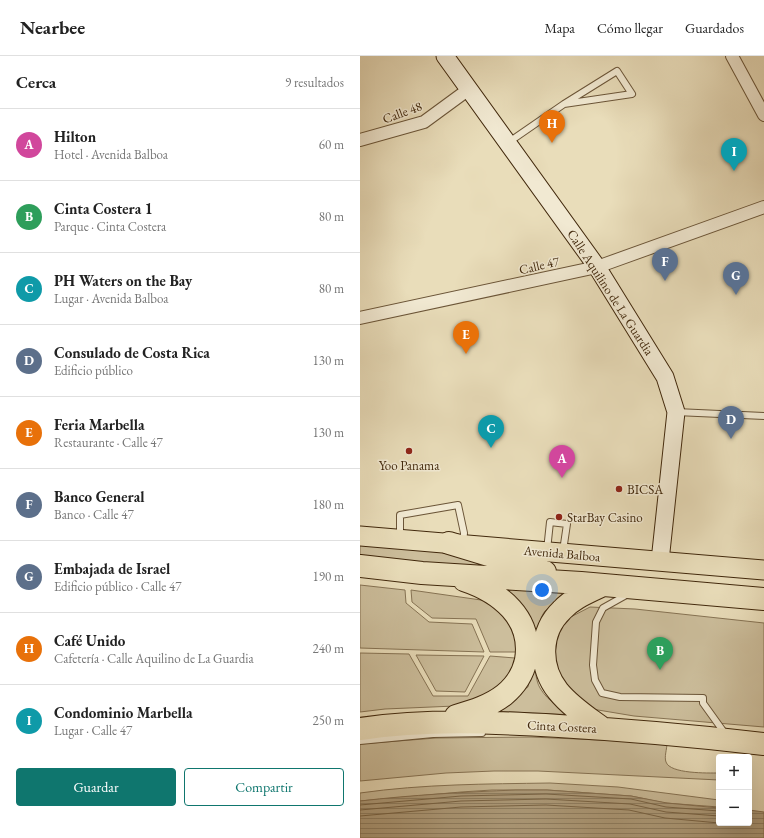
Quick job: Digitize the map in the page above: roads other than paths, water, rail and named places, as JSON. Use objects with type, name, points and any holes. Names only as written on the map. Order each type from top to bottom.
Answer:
[{"type":"highway","points":[[456,543],[581,583]]},
{"type":"highway","points":[[360,566],[459,578],[480,586],[498,596],[515,613],[520,622],[526,638],[526,655],[522,674],[518,680],[495,702],[480,709],[432,722]]},
{"type":"highway","points":[[422,573],[581,583],[764,599]]},
{"type":"highway","points":[[602,728],[572,706],[558,691],[548,676],[544,655],[548,629],[558,614],[570,603],[603,585]]},
{"type":"highway","name":"Cinta Costera","points":[[360,729],[432,722],[497,722],[602,728],[764,744]]},
{"type":"main road","name":"Avenida Balboa","points":[[360,536],[764,570]]},
{"type":"street","name":"Calle Aquilino de La Guardia","points":[[445,56],[597,266],[665,376],[676,412],[660,561]]},
{"type":"street","points":[[732,56],[764,115]]},
{"type":"street","name":"Calle 48","points":[[360,140],[424,122],[469,89]]},
{"type":"street","name":"Calle 47","points":[[360,318],[597,266],[764,207]]},
{"type":"lane","points":[[508,143],[564,104],[617,71],[632,94],[564,104]]},
{"type":"lane","points":[[676,412],[764,416]]},
{"type":"lane","points":[[400,539],[400,515],[458,505],[464,533],[456,543]]},
{"type":"lane","points":[[640,588],[603,608],[596,622],[593,665],[595,680],[602,693],[620,697],[703,698],[703,703],[729,740]]},
{"type":"lane","points":[[360,740],[433,734],[491,733]]},
{"type":"water","points":[[547,790],[631,796],[667,803],[716,808],[716,826],[752,826],[752,810],[764,812],[764,838],[360,838],[360,801],[438,794]]},
{"type":"place","name":"Café Unido","points":[[552,143]]},
{"type":"place","name":"Condominio Marbella","points":[[734,171]]},
{"type":"place","name":"Banco General","points":[[665,281]]},
{"type":"place","name":"Embajada de Israel","points":[[736,295]]},
{"type":"place","name":"Feria Marbella","points":[[466,354]]},
{"type":"place","name":"Consulado de Costa Rica","points":[[731,439]]},
{"type":"place","name":"PH Waters on the Bay","points":[[491,448]]},
{"type":"place","name":"Yoo Panama","points":[[409,451]]},
{"type":"place","name":"Hilton","points":[[562,478]]},
{"type":"place","name":"BICSA","points":[[619,489]]},
{"type":"place","name":"StarBay Casino","points":[[559,517]]},
{"type":"place","name":"Cinta Costera 1","points":[[660,670]]}]
